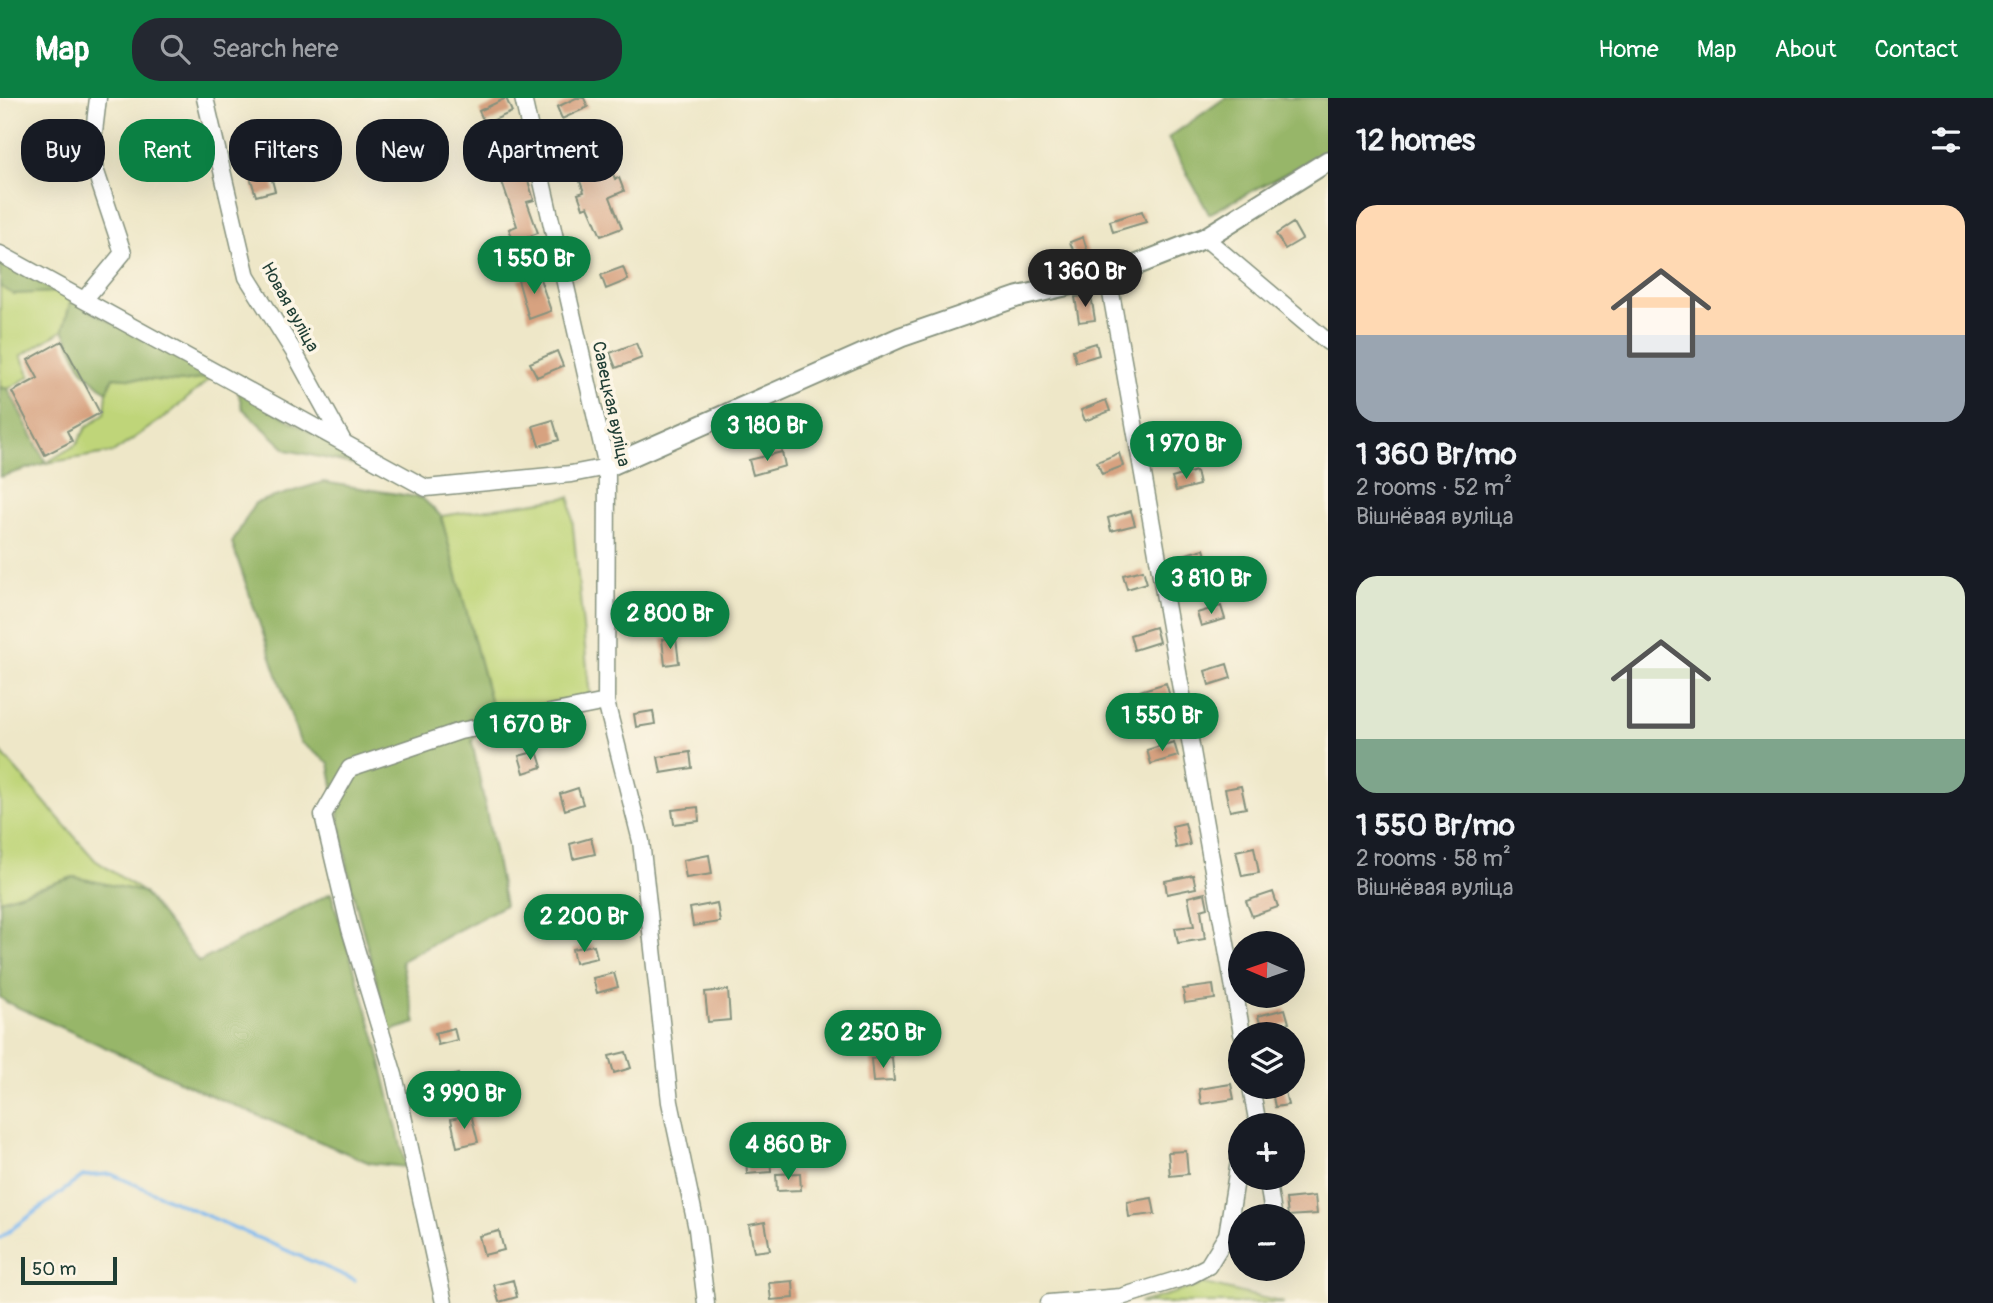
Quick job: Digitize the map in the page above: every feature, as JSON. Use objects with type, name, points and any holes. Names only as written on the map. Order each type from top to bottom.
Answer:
[{"type":"street","points":[[84,300],[123,253],[91,157],[98,98]]},
{"type":"street","name":"Новая вуліца","points":[[205,98],[247,276],[294,352],[344,443]]},
{"type":"street","name":"Савецкая вуліца","points":[[523,98],[607,467],[606,702],[641,841],[670,1102],[697,1229],[706,1303]]},
{"type":"street","points":[[0,254],[426,488],[570,474],[607,467],[901,337],[1017,297],[1108,276],[1205,238],[1328,161]]},
{"type":"street","points":[[1205,238],[1328,342]]},
{"type":"street","points":[[1108,276],[1240,1022]]},
{"type":"street","points":[[444,1303],[394,1075],[350,929],[323,815],[350,768],[460,731],[606,702]]},
{"type":"street","points":[[1049,1303],[1121,1297],[1189,1276],[1208,1266],[1227,1235],[1234,1190]]},
{"type":"green space","points":[[1225,98],[1328,98],[1328,151],[1209,214],[1168,138]]},
{"type":"green space","points":[[0,261],[56,292],[13,294],[0,286]]},
{"type":"green space","points":[[0,286],[13,294],[56,292],[71,300],[63,330],[21,356],[30,376],[8,389],[0,387]]},
{"type":"green space","points":[[71,300],[212,377],[182,382],[113,377],[107,392],[83,371],[63,330]]},
{"type":"green space","points":[[113,377],[182,382],[212,377],[169,414],[114,452],[46,463],[77,444],[86,428],[105,413],[107,392]]},
{"type":"green space","points":[[0,387],[8,389],[46,463],[0,477]]},
{"type":"green space","points":[[238,391],[375,469],[287,450],[242,408]]},
{"type":"green space","points":[[323,482],[422,498],[441,516],[493,711],[472,741],[505,905],[401,961],[416,1023],[390,1031],[351,886],[329,763],[300,742],[232,543],[255,503]]},
{"type":"green space","points":[[570,497],[590,697],[493,711],[441,516]]},
{"type":"green space","points":[[0,751],[95,860],[143,892],[73,877],[0,900]]},
{"type":"green space","points":[[74,877],[143,892],[199,962],[331,893],[375,1037],[406,1167],[370,1163],[203,1092],[0,997],[0,900]]},
{"type":"green space","points":[[1205,1284],[1284,1303],[1139,1303]]},
{"type":"building","points":[[506,98],[512,112],[496,119],[483,119],[479,111]]},
{"type":"building","points":[[576,98],[584,98],[588,107],[562,119],[557,107]]},
{"type":"building","points":[[252,182],[273,182],[275,191],[256,196]]},
{"type":"building","points":[[502,182],[528,182],[534,200],[527,202],[538,233],[514,242],[509,229],[517,226]]},
{"type":"building","points":[[580,182],[621,182],[624,191],[610,197],[622,228],[601,236],[588,206],[583,208],[578,194],[584,192]]},
{"type":"building","points":[[1142,211],[1146,222],[1113,232],[1110,221]]},
{"type":"building","points":[[1293,223],[1302,239],[1285,249],[1276,234]]},
{"type":"building","points":[[1083,237],[1089,256],[1077,260],[1070,242]]},
{"type":"building","points":[[623,267],[628,280],[606,289],[601,275]]},
{"type":"building","points":[[538,273],[551,311],[529,319],[518,280]]},
{"type":"building","points":[[1091,295],[1095,320],[1079,322],[1075,297]]},
{"type":"building","points":[[62,341],[100,413],[67,431],[72,441],[45,455],[12,392],[38,378],[28,360]]},
{"type":"building","points":[[636,343],[642,358],[616,368],[610,353]]},
{"type":"building","points":[[1096,343],[1099,355],[1076,362],[1073,350]]},
{"type":"building","points":[[557,351],[563,366],[537,377],[530,363]]},
{"type":"building","points":[[1106,400],[1110,411],[1085,421],[1081,410]]},
{"type":"building","points":[[553,420],[559,440],[539,446],[533,426]]},
{"type":"building","points":[[782,452],[785,466],[753,475],[749,460]]},
{"type":"building","points":[[1119,453],[1123,466],[1102,474],[1097,462]]},
{"type":"building","points":[[1196,471],[1199,485],[1176,491],[1172,478]]},
{"type":"building","points":[[1131,511],[1135,525],[1111,531],[1108,518]]},
{"type":"building","points":[[1204,549],[1208,562],[1183,569],[1179,556]]},
{"type":"building","points":[[1143,570],[1147,583],[1127,589],[1123,575]]},
{"type":"building","points":[[1221,606],[1225,619],[1201,626],[1197,613]]},
{"type":"building","points":[[1155,627],[1159,642],[1134,650],[1130,635]]},
{"type":"building","points":[[676,638],[679,663],[665,665],[662,639]]},
{"type":"building","points":[[1227,664],[1231,678],[1209,685],[1205,671]]},
{"type":"building","points":[[1166,683],[1171,700],[1145,708],[1140,691]]},
{"type":"building","points":[[653,711],[655,724],[636,727],[634,714]]},
{"type":"building","points":[[1174,742],[1178,756],[1151,764],[1147,750]]},
{"type":"building","points":[[537,751],[542,767],[524,773],[519,756]]},
{"type":"building","points":[[690,752],[692,768],[661,773],[658,757]]},
{"type":"building","points":[[1241,786],[1246,808],[1230,811],[1225,789]]},
{"type":"building","points":[[578,788],[583,804],[565,810],[560,794]]},
{"type":"building","points":[[698,807],[699,821],[674,824],[672,810]]},
{"type":"building","points":[[1185,823],[1190,845],[1176,848],[1172,826]]},
{"type":"building","points":[[591,838],[595,854],[573,859],[570,844]]},
{"type":"building","points":[[1254,847],[1259,873],[1242,876],[1236,851]]},
{"type":"building","points":[[709,855],[712,874],[686,878],[683,860]]},
{"type":"building","points":[[1193,875],[1196,888],[1167,894],[1165,881]]},
{"type":"building","points":[[1273,892],[1278,907],[1252,916],[1246,901]]},
{"type":"building","points":[[1205,893],[1208,908],[1201,910],[1205,939],[1178,943],[1175,928],[1194,926],[1188,897]]},
{"type":"building","points":[[717,903],[720,922],[693,926],[690,908]]},
{"type":"building","points":[[594,945],[597,958],[575,963],[572,949]]},
{"type":"building","points":[[614,973],[618,987],[597,993],[593,978]]},
{"type":"building","points":[[1213,985],[1215,999],[1185,1003],[1183,989]]},
{"type":"building","points":[[728,990],[730,1020],[708,1022],[705,992]]},
{"type":"building","points":[[1285,1009],[1289,1022],[1260,1022],[1258,1016]]},
{"type":"building","points":[[454,1028],[457,1040],[438,1045],[435,1033]]},
{"type":"building","points":[[626,1052],[631,1068],[614,1073],[609,1056]]},
{"type":"building","points":[[892,1057],[894,1081],[873,1082],[871,1059]]},
{"type":"building","points":[[458,1074],[463,1093],[444,1098],[439,1079]]},
{"type":"building","points":[[1228,1084],[1228,1099],[1234,1099],[1201,1104],[1199,1089]]},
{"type":"building","points":[[1273,1099],[1287,1099],[1288,1105],[1275,1107]]},
{"type":"building","points":[[471,1114],[478,1142],[457,1147],[451,1119]]},
{"type":"building","points":[[1186,1151],[1188,1174],[1170,1176],[1168,1152]]},
{"type":"building","points":[[770,1155],[771,1172],[747,1174],[746,1157]]},
{"type":"building","points":[[800,1173],[801,1190],[777,1191],[776,1174]]},
{"type":"building","points":[[1315,1196],[1317,1214],[1305,1215],[1305,1204],[1287,1204],[1286,1199]]},
{"type":"building","points":[[1152,1198],[1155,1214],[1129,1217],[1127,1202]]},
{"type":"building","points":[[765,1222],[770,1250],[754,1252],[749,1225]]},
{"type":"building","points":[[499,1231],[504,1250],[484,1255],[479,1236]]},
{"type":"building","points":[[513,1280],[517,1297],[499,1302],[494,1285]]},
{"type":"building","points":[[793,1281],[794,1298],[771,1300],[769,1283]]},
{"type":"waterway","points":[[0,1238],[83,1176],[111,1174],[355,1280]]}]
